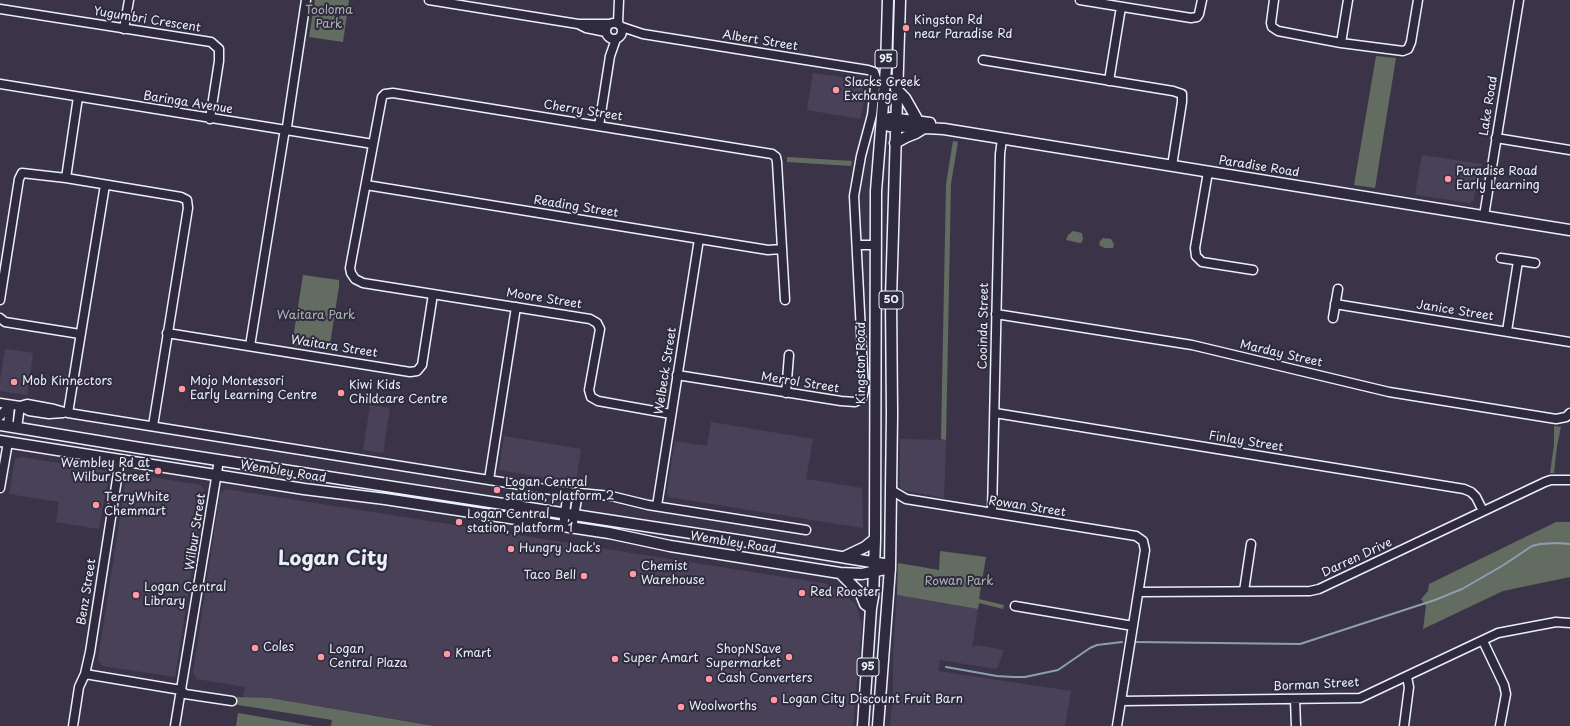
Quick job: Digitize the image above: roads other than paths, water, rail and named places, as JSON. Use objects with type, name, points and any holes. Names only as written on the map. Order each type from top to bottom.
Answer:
[{"type":"main road","name":"Kingston Road","points":[[864,726],[871,608],[873,597],[875,539],[876,178],[886,67],[888,0]]},
{"type":"main road","name":"95","points":[[895,122],[900,0]]},
{"type":"main road","points":[[895,143],[906,136],[916,133],[921,125],[905,98],[896,90]]},
{"type":"main road","name":"Paradise Road","points":[[881,121],[921,125],[1570,230]]},
{"type":"main road","name":"50","points":[[890,566],[890,327],[895,122]]},
{"type":"main road","points":[[4,442],[8,426]]},
{"type":"main road","name":"Wembley Road","points":[[8,426],[844,557],[874,567]]},
{"type":"main road","name":"Wembley Road","points":[[4,442],[609,533],[677,547],[840,573],[857,575],[874,567],[890,566]]},
{"type":"main road","points":[[844,557],[865,547],[875,539]]},
{"type":"main road","name":"95","points":[[878,726],[890,566]]},
{"type":"main road","points":[[840,573],[861,594],[865,604],[871,608]]},
{"type":"street","points":[[124,29],[129,0]]},
{"type":"street","name":"Albert Street","points":[[429,0],[578,24],[616,24],[643,34],[864,69],[874,72]]},
{"type":"street","points":[[613,36],[623,32],[616,24],[619,0]]},
{"type":"street","points":[[1080,0],[1191,18],[1197,17],[1199,14],[1202,0]]},
{"type":"street","points":[[1274,0],[1271,23],[1272,27],[1278,31],[1341,43],[1403,51],[1408,49],[1411,42],[1418,0]]},
{"type":"street","points":[[1341,43],[1348,0]]},
{"type":"street","name":"Lake Road","points":[[1484,216],[1519,0]]},
{"type":"street","points":[[250,346],[306,3]]},
{"type":"street","points":[[1109,81],[1121,7]]},
{"type":"street","name":"Yugumbri Crescent","points":[[0,9],[211,42],[219,49],[219,61],[210,119]]},
{"type":"street","name":"Albert Street","points":[[578,24],[613,36],[643,34]]},
{"type":"street","points":[[599,126],[613,36],[606,28],[616,24]]},
{"type":"street","points":[[983,60],[1173,91],[1182,94],[1172,166]]},
{"type":"street","name":"Merrol Street","points":[[677,375],[848,402],[856,402],[862,398],[864,390],[855,191],[874,104],[876,81],[874,72]]},
{"type":"street","name":"Baringa Avenue","points":[[0,84],[210,119],[373,144]]},
{"type":"street","name":"Cherry Street","points":[[373,144],[380,102],[385,94],[393,92],[772,154],[776,156],[777,162],[782,249]]},
{"type":"street","points":[[66,178],[78,97]]},
{"type":"street","points":[[1496,138],[1570,150]]},
{"type":"street","name":"Cooinda Street","points":[[992,513],[996,314],[1002,139]]},
{"type":"street","points":[[366,185],[373,144]]},
{"type":"street","points":[[1208,172],[1195,248],[1196,256],[1202,262],[1253,270]]},
{"type":"street","points":[[0,300],[22,173],[66,178],[181,197],[187,200],[188,208],[153,426]]},
{"type":"street","points":[[68,413],[105,185]]},
{"type":"street","name":"Reading Street","points":[[366,185],[768,250],[782,249]]},
{"type":"street","name":"Moore Street","points":[[366,185],[350,268],[355,279],[363,283],[590,318],[597,323],[600,330],[590,390],[591,397],[598,401],[671,414]]},
{"type":"street","name":"Welbeck Street","points":[[657,506],[699,239]]},
{"type":"street","points":[[857,245],[875,245]]},
{"type":"street","points":[[782,249],[785,300]]},
{"type":"street","points":[[1501,258],[1535,263]]},
{"type":"street","points":[[1506,332],[1518,261]]},
{"type":"street","points":[[1333,318],[1338,289]]},
{"type":"street","name":"Waitara Street","points":[[167,333],[402,371],[417,371],[422,365],[434,294]]},
{"type":"street","name":"Janice Street","points":[[1335,304],[1570,342]]},
{"type":"street","points":[[489,480],[516,307]]},
{"type":"street","name":"Marday Street","points":[[996,314],[1192,345],[1389,392],[1560,419],[1566,417],[1570,413]]},
{"type":"street","points":[[0,318],[5,322],[80,334]]},
{"type":"street","points":[[786,393],[789,354]]},
{"type":"street","name":"Wembley Road","points":[[0,403],[20,406],[27,404],[68,413],[489,480],[568,492],[611,496],[657,506],[806,530]]},
{"type":"street","points":[[0,416],[10,405]]},
{"type":"street","points":[[8,426],[10,405]]},
{"type":"street","points":[[8,426],[20,406]]},
{"type":"street","name":"Finlay Street","points":[[994,413],[1464,489],[1471,492],[1476,497],[1483,511]]},
{"type":"street","points":[[0,485],[4,442]]},
{"type":"street","name":"Benz Street","points":[[73,726],[79,687],[90,652],[120,460]]},
{"type":"street","name":"Wilbur Street","points":[[175,726],[198,597],[219,460]]},
{"type":"street","points":[[0,471],[0,485]]},
{"type":"street","name":"Darren Drive","points":[[1139,592],[1310,591],[1319,589],[1545,482],[1551,480],[1570,480]]},
{"type":"street","name":"Rowan Street","points":[[891,490],[906,499],[1136,536],[1143,541],[1145,550],[1139,592]]},
{"type":"street","points":[[568,492],[570,514]]},
{"type":"street","points":[[568,527],[570,514],[578,493]]},
{"type":"street","name":"Rowan Street","points":[[891,504],[906,499]]},
{"type":"street","points":[[1244,591],[1251,544]]},
{"type":"street","points":[[1117,726],[1139,592]]},
{"type":"street","points":[[1015,606],[1133,626]]},
{"type":"street","name":"Borman Street","points":[[1121,701],[1360,698],[1498,633],[1556,622],[1570,622]]},
{"type":"street","points":[[1483,641],[1504,685],[1506,694],[1500,726]]},
{"type":"street","points":[[84,674],[181,690],[185,694],[232,701]]},
{"type":"street","points":[[1404,726],[1409,687],[1407,677]]},
{"type":"street","points":[[1296,699],[1296,726]]},
{"type":"waterway","points":[[1135,642],[1300,644],[1435,600],[1462,589],[1502,566],[1532,546],[1557,543],[1570,544]]},
{"type":"waterway","points":[[946,667],[997,676],[1025,677],[1058,670],[1090,648],[1097,645],[1122,642]]},
{"type":"place","name":"Kingston Rd near Paradise Rd","points":[[906,28]]},
{"type":"place","name":"Slacks Creek Exchange","points":[[836,90]]},
{"type":"place","name":"Paradise Road Early Learning","points":[[1448,179]]},
{"type":"place","name":"Mob Kinnectors","points":[[14,382]]},
{"type":"place","name":"Mojo Montessori Early Learning Centre","points":[[182,389]]},
{"type":"place","name":"Kiwi Kids Childcare Centre","points":[[341,393]]},
{"type":"place","name":"Wembley Rd at Wilbur Street","points":[[158,471]]},
{"type":"place","name":"Logan Central station, platform 2","points":[[497,490]]},
{"type":"place","name":"TerryWhite Chemmart","points":[[96,505]]},
{"type":"place","name":"Logan Central station, platform 1","points":[[459,522]]},
{"type":"place","name":"Hungry Jack's","points":[[511,549]]},
{"type":"place","name":"Chemist Warehouse","points":[[633,574]]},
{"type":"place","name":"Taco Bell","points":[[584,576]]},
{"type":"place","name":"Red Rooster","points":[[802,593]]},
{"type":"place","name":"Logan Central Library","points":[[136,595]]},
{"type":"place","name":"Coles","points":[[255,648]]},
{"type":"place","name":"Kmart","points":[[447,654]]},
{"type":"place","name":"Logan Central Plaza","points":[[321,657]]},
{"type":"place","name":"ShopNSave Supermarket","points":[[789,657]]},
{"type":"place","name":"Super Amart","points":[[615,659]]},
{"type":"place","name":"Cash Converters","points":[[709,679]]},
{"type":"place","name":"Logan City Discount Fruit Barn","points":[[774,700]]},
{"type":"place","name":"Woolworths","points":[[681,707]]},
{"type":"district","name":"Logan City","points":[[333,559]]},
{"type":"park label","name":"Tooloma Park","points":[[329,18]]},
{"type":"park label","name":"Waitara Park","points":[[316,316]]},
{"type":"park label","name":"Rowan Park","points":[[959,582]]}]
